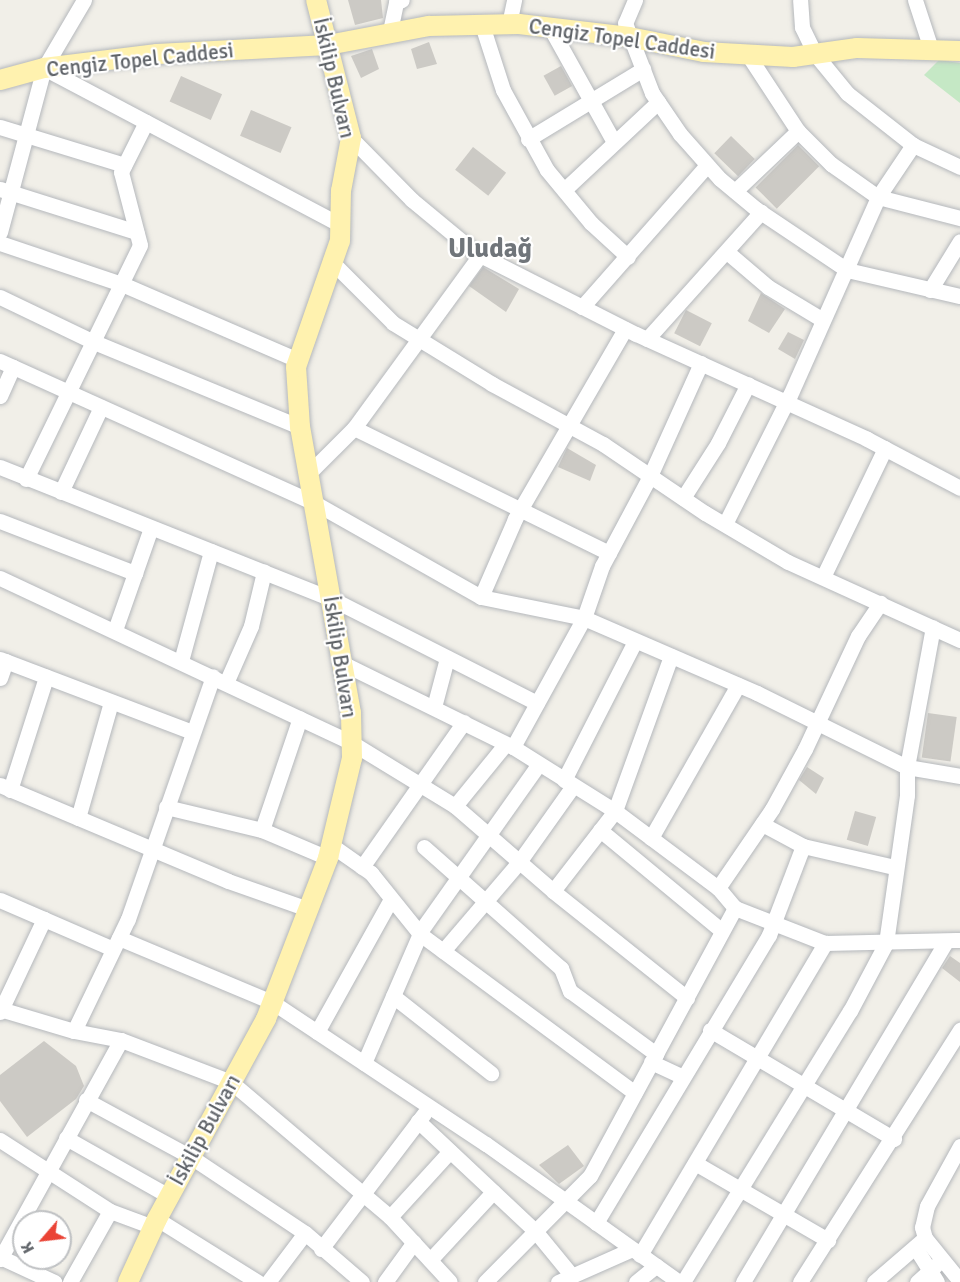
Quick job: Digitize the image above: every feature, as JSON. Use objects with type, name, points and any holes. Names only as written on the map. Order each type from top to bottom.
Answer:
[{"type":"main road","name":"İskilip Bulvarı","points":[[128,1282],[155,1223],[272,1002],[329,851],[352,758],[342,663],[300,427],[298,360],[340,241],[341,191],[351,138],[316,0]]},
{"type":"main road","name":"Cengiz Topel Caddesi","points":[[0,80],[44,68],[157,54],[328,45],[390,32],[509,24],[628,37],[704,52],[748,55],[815,54],[857,48],[950,49]]},
{"type":"street","points":[[0,232],[5,191],[25,137],[44,68],[84,0]]},
{"type":"street","points":[[390,32],[396,2],[402,0]]},
{"type":"street","points":[[509,24],[514,0]]},
{"type":"street","points":[[635,0],[625,23],[628,37],[658,102],[680,134],[707,165],[735,191],[761,212],[847,270],[960,296]]},
{"type":"street","points":[[800,0],[802,27],[815,54],[847,93],[913,145],[960,167]]},
{"type":"street","points":[[915,0],[950,49]]},
{"type":"street","points":[[482,25],[503,90],[528,139],[591,224],[628,257]]},
{"type":"street","points":[[551,29],[588,102],[614,142]]},
{"type":"street","points":[[748,55],[798,131],[831,164],[878,197],[960,218]]},
{"type":"street","points":[[44,68],[340,225]]},
{"type":"street","points":[[528,139],[643,69]]},
{"type":"street","points":[[564,190],[658,102]]},
{"type":"street","points":[[26,478],[140,245],[121,172],[146,122]]},
{"type":"street","points":[[0,127],[25,137],[124,165]]},
{"type":"street","points":[[735,191],[798,131]]},
{"type":"street","points":[[351,138],[412,200],[480,255],[626,329],[885,448],[960,488]]},
{"type":"street","points":[[725,524],[787,401],[878,197],[913,145]]},
{"type":"street","points":[[582,308],[707,165]]},
{"type":"street","points":[[5,191],[136,232]]},
{"type":"street","points":[[647,339],[761,212]]},
{"type":"street","points":[[930,290],[960,241]]},
{"type":"street","points":[[0,243],[122,284],[298,360]]},
{"type":"street","points":[[727,252],[768,287],[823,320]]},
{"type":"street","points":[[308,474],[354,428],[421,341],[480,255]]},
{"type":"street","points":[[332,262],[393,323],[569,425],[788,562],[960,640]]},
{"type":"street","points":[[0,297],[94,342],[300,427]]},
{"type":"street","points":[[480,597],[522,508],[626,329]]},
{"type":"street","points":[[455,807],[509,747],[537,703],[584,618],[609,553],[650,476],[701,363]]},
{"type":"street","points":[[0,396],[7,364],[313,502],[480,597],[584,618],[738,685],[907,767],[960,776]]},
{"type":"street","points":[[683,498],[718,443],[748,384]]},
{"type":"street","points":[[61,492],[100,407]]},
{"type":"street","points":[[354,428],[522,508],[609,553]]},
{"type":"street","points":[[823,577],[885,448]]},
{"type":"street","points":[[0,466],[330,598],[537,703]]},
{"type":"street","points":[[0,521],[135,573]]},
{"type":"street","points":[[115,630],[151,528]]},
{"type":"street","points":[[181,661],[211,551]]},
{"type":"street","points":[[74,1031],[116,943],[152,849],[192,732],[251,626],[264,572]]},
{"type":"street","points":[[0,578],[352,743],[421,785],[455,807],[554,891],[687,998]]},
{"type":"street","points":[[718,888],[762,824],[816,723],[858,636],[880,603]]},
{"type":"street","points":[[0,900],[44,919],[116,943],[272,1002],[429,1107],[681,1282],[804,1085],[886,943],[894,867],[907,795],[907,767],[933,627]]},
{"type":"street","points":[[443,951],[519,862],[569,783],[635,641]]},
{"type":"street","points":[[554,891],[615,812],[671,657]]},
{"type":"street","points":[[434,707],[447,658]]},
{"type":"street","points":[[0,678],[3,660],[192,732]]},
{"type":"street","points":[[342,663],[464,722],[569,783],[615,812],[718,888],[735,908],[825,943],[953,941]]},
{"type":"street","points":[[46,676],[5,788],[152,849],[308,909]]},
{"type":"street","points":[[651,838],[738,685]]},
{"type":"street","points":[[78,818],[111,702]]},
{"type":"street","points":[[262,830],[300,718]]},
{"type":"street","points":[[362,867],[464,722]]},
{"type":"street","points":[[364,1063],[420,934],[457,877],[538,764]]},
{"type":"street","points":[[166,807],[262,830],[329,851],[362,867],[420,934],[635,1093]]},
{"type":"street","points":[[762,824],[803,846],[894,867]]},
{"type":"street","points":[[600,830],[722,931]]},
{"type":"street","points":[[596,1223],[775,922],[803,846]]},
{"type":"street","points":[[424,847],[561,968],[570,992],[682,1077]]},
{"type":"street","points":[[317,1032],[391,899]]},
{"type":"street","points":[[485,1282],[590,1176],[735,908]]},
{"type":"street","points":[[44,919],[0,1010],[74,1031],[121,1040],[231,1082],[390,1217],[450,1282]]},
{"type":"street","points":[[743,1282],[953,941]]},
{"type":"street","points":[[418,1121],[536,1232],[565,1279],[636,1252],[695,1163],[825,943]]},
{"type":"street","points":[[393,996],[491,1073]]},
{"type":"street","points":[[710,1030],[894,1139]]},
{"type":"street","points":[[800,1282],[894,1139],[960,1030]]},
{"type":"street","points":[[54,1282],[1,1258],[121,1040]]},
{"type":"street","points":[[86,1100],[190,1157],[305,1233],[362,1282]]},
{"type":"street","points":[[321,1249],[429,1107]]},
{"type":"street","points":[[66,1138],[169,1196]]},
{"type":"street","points":[[0,1140],[110,1211],[155,1223],[258,1282]]},
{"type":"street","points":[[927,1278],[920,1242],[927,1206],[960,1146]]},
{"type":"street","points":[[390,1217],[450,1151]]},
{"type":"street","points":[[695,1163],[785,1213],[828,1240]]},
{"type":"street","points":[[430,1260],[493,1192]]},
{"type":"street","points":[[70,1282],[110,1211]]},
{"type":"street","points":[[268,1282],[305,1233]]},
{"type":"street","points":[[385,1282],[414,1242]]},
{"type":"street","points":[[920,1242],[957,1273]]},
{"type":"street","points":[[874,1282],[920,1242]]},
{"type":"street","points":[[927,1278],[942,1259]]},
{"type":"street","points":[[636,1282],[656,1266]]},
{"type":"green space","points":[[939,60],[960,63],[960,103],[924,75]]},
{"type":"building","points":[[348,0],[381,0],[383,18],[355,25]]},
{"type":"building","points":[[429,42],[437,64],[417,69],[411,49]]},
{"type":"building","points":[[372,49],[379,69],[361,78],[351,56]]},
{"type":"building","points":[[561,66],[572,86],[555,96],[544,76]]},
{"type":"building","points":[[181,76],[222,94],[211,120],[170,102]]},
{"type":"building","points":[[251,110],[292,127],[281,153],[240,136]]},
{"type":"building","points":[[731,136],[755,159],[738,176],[714,153]]},
{"type":"building","points":[[798,145],[819,166],[777,209],[756,187]]},
{"type":"building","points":[[473,147],[506,173],[488,196],[455,170]]},
{"type":"building","points":[[483,267],[519,289],[506,312],[469,286]]},
{"type":"building","points":[[761,293],[785,309],[769,333],[748,321]]},
{"type":"building","points":[[686,310],[712,323],[700,346],[674,333]]},
{"type":"building","points":[[788,332],[804,340],[795,359],[778,349]]},
{"type":"building","points":[[567,448],[596,465],[590,481],[558,467]]},
{"type":"building","points":[[928,713],[957,717],[950,762],[922,758]]},
{"type":"building","points":[[807,767],[824,778],[816,794],[799,780]]},
{"type":"building","points":[[855,811],[876,817],[868,846],[847,840]]},
{"type":"building","points":[[950,956],[960,963],[960,982],[942,968]]},
{"type":"building","points":[[44,1041],[76,1066],[84,1086],[76,1099],[27,1137],[0,1101],[0,1075]]},
{"type":"building","points":[[568,1145],[584,1166],[559,1184],[539,1165]]},
{"type":"district","name":"Uludağ","points":[[490,249]]}]
